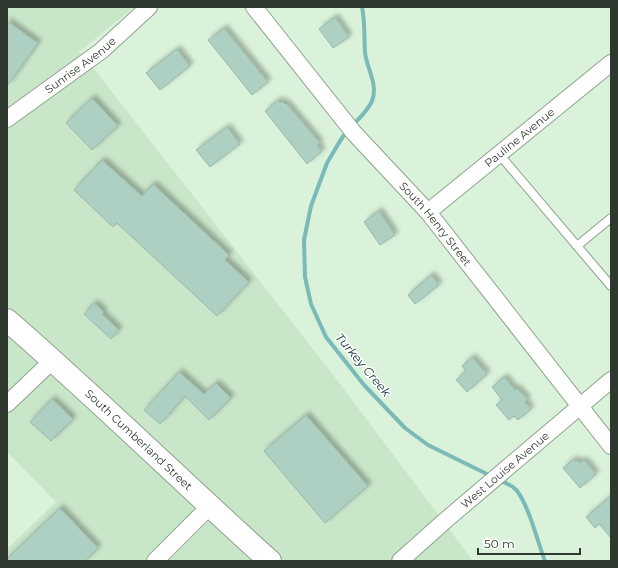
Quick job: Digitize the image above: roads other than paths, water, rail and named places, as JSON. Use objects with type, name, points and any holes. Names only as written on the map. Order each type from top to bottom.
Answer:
[{"type":"main road","name":"South Cumberland Street","points":[[7,320],[53,360],[209,507],[270,561]]},
{"type":"street","name":"Sunrise Avenue","points":[[7,119],[101,51],[149,7]]},
{"type":"street","name":"South Henry Street","points":[[254,7],[354,133],[428,212],[611,446]]},
{"type":"street","name":"Pauline Avenue","points":[[428,212],[611,63]]},
{"type":"street","points":[[7,404],[53,360]]},
{"type":"street","name":"West Louise Avenue","points":[[400,561],[447,519],[611,380]]},
{"type":"street","points":[[155,561],[209,507]]},
{"type":"lane","points":[[499,154],[611,286]]},
{"type":"lane","points":[[577,246],[611,218]]},
{"type":"waterway","name":"Turkey Creek","points":[[352,126],[371,104],[374,91],[365,54],[362,7]]},
{"type":"waterway","name":"Turkey Creek","points":[[347,131],[327,163],[311,206],[304,240],[305,277],[311,304],[326,337],[364,385],[405,428],[428,445],[491,476]]},
{"type":"waterway","name":"Turkey Creek","points":[[499,480],[513,487],[523,500],[532,521],[545,561]]}]
